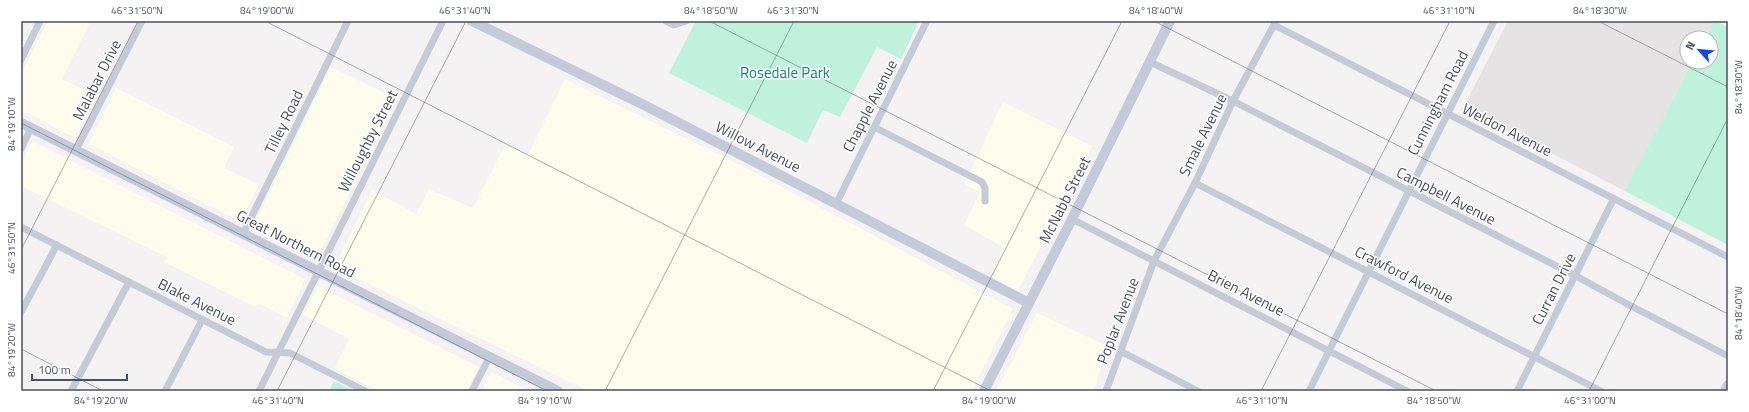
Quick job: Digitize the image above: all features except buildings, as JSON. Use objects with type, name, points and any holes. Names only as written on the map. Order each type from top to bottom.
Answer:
[{"type":"main road","name":"Willow Avenue","points":[[472,21],[644,105],[1029,303]]},
{"type":"main road","name":"McNabb Street","points":[[984,391],[1072,219],[1170,21]]},
{"type":"main road","name":"Great Northern Road","points":[[21,123],[558,391]]},
{"type":"main road","points":[[1725,391],[1728,384]]},
{"type":"street","points":[[21,60],[40,21]]},
{"type":"street","name":"Malabar Drive","points":[[76,150],[142,21]]},
{"type":"street","name":"Tilley Road","points":[[243,234],[348,21]]},
{"type":"street","name":"Willoughby Street","points":[[259,391],[277,352],[443,21]]},
{"type":"street","points":[[666,21],[674,25],[685,21]]},
{"type":"street","name":"Chapple Avenue","points":[[836,204],[927,21]]},
{"type":"street","name":"Cunningham Road","points":[[1309,391],[1494,21]]},
{"type":"street","name":"Weldon Avenue","points":[[1275,23],[1613,200],[1728,257]]},
{"type":"street","name":"Smale Avenue","points":[[1154,261],[1194,183],[1233,101],[1275,23]]},
{"type":"street","name":"Campbell Avenue","points":[[1150,62],[1233,101],[1408,192],[1576,276],[1728,356]]},
{"type":"street","points":[[874,127],[982,182],[985,188],[985,201]]},
{"type":"street","points":[[21,149],[31,128]]},
{"type":"street","name":"Crawford Avenue","points":[[1194,183],[1601,391]]},
{"type":"street","name":"Curran Drive","points":[[1517,391],[1613,200]]},
{"type":"street","name":"Brien Avenue","points":[[1072,219],[1330,350],[1407,391]]},
{"type":"street","name":"Blake Avenue","points":[[21,227],[266,352],[290,353],[365,391]]},
{"type":"street","points":[[21,312],[57,245]]},
{"type":"street","name":"Poplar Avenue","points":[[1106,391],[1154,261]]},
{"type":"street","points":[[71,391],[129,282]]},
{"type":"street","points":[[165,391],[202,320]]},
{"type":"street","points":[[1120,351],[1198,391]]},
{"type":"street","points":[[472,391],[490,356]]},
{"type":"shaded area","points":[[48,21],[91,21],[62,79],[97,96],[75,138],[21,110],[21,74]]},
{"type":"shaded area","points":[[1508,21],[1714,21],[1709,30],[1679,30],[1679,70],[1688,70],[1625,191],[1463,108]]},
{"type":"shaded area","points":[[331,67],[397,99],[317,259],[253,226]]},
{"type":"shaded area","points":[[565,79],[746,168],[1013,309],[972,391],[588,391],[334,267],[372,190],[416,214],[429,189],[473,208],[505,145],[528,155]]},
{"type":"shaded area","points":[[116,88],[234,147],[224,168],[259,184],[241,222],[89,144]]},
{"type":"shaded area","points":[[1003,102],[1092,146],[1018,291],[990,276],[1004,248],[964,225],[980,192],[964,184]]},
{"type":"shaded area","points":[[32,141],[305,279],[287,318],[258,303],[255,307],[164,262],[167,257],[21,186],[21,163]]},
{"type":"shaded area","points":[[318,286],[479,367],[467,391],[379,391],[334,369],[349,339],[303,315]]},
{"type":"shaded area","points":[[1037,313],[1107,346],[1094,391],[996,391]]},
{"type":"shaded area","points":[[491,372],[529,391],[481,391]]},
{"type":"green space","name":"Rosedale Park","points":[[696,21],[919,21],[901,59],[877,47],[840,117],[823,110],[807,143],[669,73]]},
{"type":"green space","points":[[1714,21],[1728,27],[1728,245],[1625,191],[1688,70],[1719,70],[1719,30],[1709,30]]},
{"type":"green space","points":[[334,381],[354,391],[329,391]]}]
